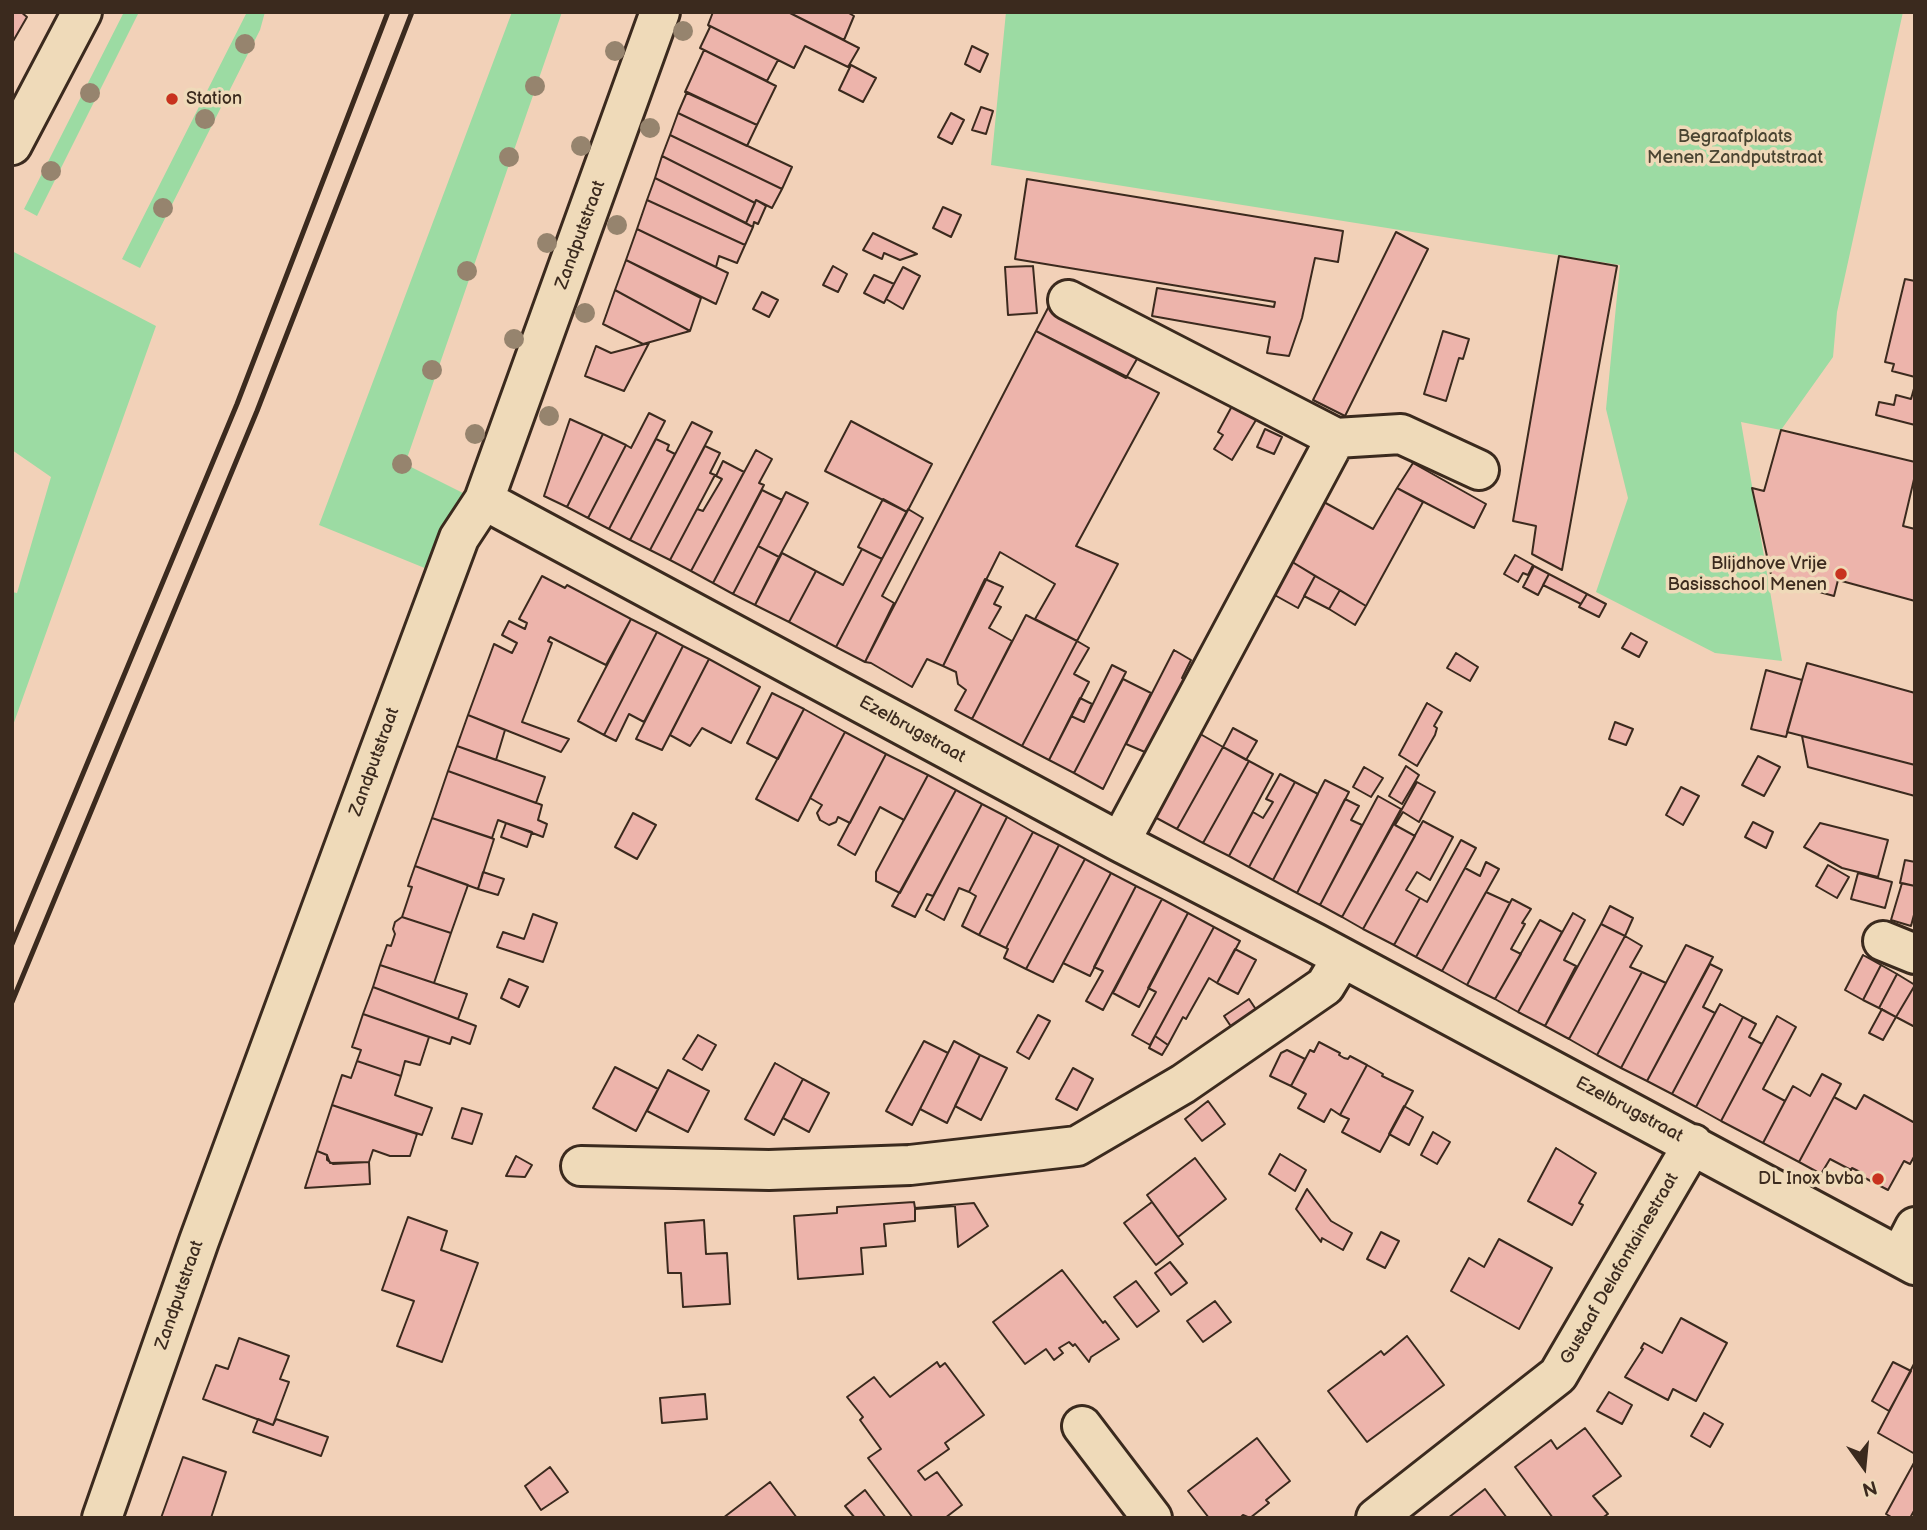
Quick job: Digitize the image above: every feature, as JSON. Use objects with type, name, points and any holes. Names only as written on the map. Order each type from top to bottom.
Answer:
[{"type":"street","points":[[12,145],[82,12]]},
{"type":"street","name":"Zandputstraat","points":[[102,1518],[204,1228],[386,732],[459,538],[484,500],[660,12]]},
{"type":"street","points":[[1068,300],[1336,438],[1401,434],[1479,470]]},
{"type":"street","points":[[1119,842],[1336,438]]},
{"type":"street","name":"Ezelbrugstraat","points":[[484,500],[1119,842],[1693,1144],[1910,1249]]},
{"type":"street","points":[[581,1166],[769,1170],[897,1165],[1077,1146],[1183,1084],[1325,986],[1342,958]]},
{"type":"street","name":"Gustaaf Delafontainestraat","points":[[1376,1518],[1558,1375],[1693,1144]]},
{"type":"street","points":[[1082,1426],[1152,1518]]},
{"type":"green space","points":[[124,12],[139,12],[37,216],[24,209]]},
{"type":"green space","points":[[247,12],[265,12],[260,30],[140,268],[122,259]]},
{"type":"green space","points":[[512,12],[562,12],[405,464],[463,493],[432,571],[319,525]]},
{"type":"green space","name":"Begraafplaats Menen Zandputstraat","points":[[1006,12],[1903,12],[1837,312],[1833,357],[1781,430],[1741,422],[1782,661],[1715,653],[1596,592],[1628,498],[1606,409],[1620,265],[991,165]]},
{"type":"green space","points":[[12,251],[156,326],[12,728],[12,592],[17,593],[51,477],[12,450]]},
{"type":"building","points":[[12,12],[21,12],[27,17],[12,43]]},
{"type":"building","points":[[713,12],[788,12],[859,48],[848,67],[805,46],[794,68],[708,25]]},
{"type":"building","points":[[788,12],[847,12],[854,16],[844,40]]},
{"type":"building","points":[[708,25],[778,60],[767,81],[700,48],[710,27]]},
{"type":"building","points":[[972,46],[988,54],[980,72],[965,64]]},
{"type":"building","points":[[704,50],[776,86],[757,125],[685,92]]},
{"type":"building","points":[[851,65],[876,78],[863,102],[839,90]]},
{"type":"building","points":[[687,92],[757,125],[747,146],[678,113]]},
{"type":"building","points":[[981,107],[993,111],[986,134],[972,130]]},
{"type":"building","points":[[678,113],[792,167],[782,189],[670,135]]},
{"type":"building","points":[[951,113],[964,120],[952,144],[938,137]]},
{"type":"building","points":[[670,135],[782,189],[772,208],[756,200],[755,203],[662,156]]},
{"type":"building","points":[[662,156],[755,203],[746,223],[655,178]]},
{"type":"building","points":[[655,178],[753,227],[745,245],[647,200]]},
{"type":"building","points":[[1027,179],[1343,231],[1338,262],[1315,258],[1302,318],[1289,356],[1267,353],[1270,337],[1152,316],[1157,288],[1274,307],[1275,302],[1015,259]]},
{"type":"building","points":[[647,200],[745,245],[737,263],[719,256],[716,267],[637,229]]},
{"type":"building","points":[[756,200],[766,206],[758,224],[754,222],[753,227],[746,223]]},
{"type":"building","points":[[943,207],[961,215],[951,237],[933,228]]},
{"type":"building","points":[[637,229],[728,273],[716,304],[626,260]]},
{"type":"building","points":[[1396,232],[1428,249],[1345,416],[1313,400]]},
{"type":"building","points":[[873,233],[917,254],[900,260],[884,253],[882,259],[863,250]]},
{"type":"building","points":[[1559,256],[1617,266],[1562,570],[1532,554],[1536,526],[1513,521]]},
{"type":"building","points":[[626,260],[701,298],[690,331],[615,290]]},
{"type":"building","points":[[833,266],[847,274],[838,292],[823,285]]},
{"type":"building","points":[[1033,266],[1037,313],[1008,315],[1005,267]]},
{"type":"building","points":[[903,267],[920,276],[903,309],[886,299]]},
{"type":"building","points":[[874,275],[894,284],[884,303],[864,293]]},
{"type":"building","points":[[1905,279],[1915,281],[1915,377],[1892,371],[1894,364],[1885,362]]},
{"type":"building","points":[[615,290],[690,331],[643,344],[603,324]]},
{"type":"building","points":[[762,292],[778,300],[769,317],[753,309]]},
{"type":"building","points":[[1049,306],[1141,352],[1126,378],[1036,331]]},
{"type":"building","points":[[1036,331],[1159,393],[1076,546],[1118,564],[1077,641],[1035,619],[1055,584],[1000,552],[943,666],[927,659],[912,687],[865,662]]},
{"type":"building","points":[[1443,331],[1469,339],[1463,359],[1459,358],[1446,401],[1424,394]]},
{"type":"building","points":[[649,343],[624,391],[585,376],[596,346],[611,353]]},
{"type":"building","points":[[1915,385],[1915,425],[1876,415],[1879,402],[1894,405],[1896,395],[1911,399]]},
{"type":"building","points":[[1238,395],[1262,410],[1232,460],[1214,449],[1223,435],[1218,432]]},
{"type":"building","points":[[649,413],[665,421],[609,529],[588,518],[626,445],[631,448]]},
{"type":"building","points":[[570,419],[603,434],[567,507],[544,496]]},
{"type":"building","points":[[851,421],[932,464],[907,512],[825,471]]},
{"type":"building","points":[[692,422],[712,432],[650,550],[630,540]]},
{"type":"building","points":[[1265,429],[1282,437],[1274,454],[1257,447]]},
{"type":"building","points":[[1781,430],[1915,462],[1915,475],[1903,526],[1915,529],[1915,601],[1838,580],[1834,596],[1772,579],[1752,488],[1764,491]]},
{"type":"building","points":[[603,434],[626,445],[588,518],[567,507]]},
{"type":"building","points":[[656,439],[669,445],[667,450],[675,454],[630,540],[609,529]]},
{"type":"building","points":[[705,446],[720,453],[710,473],[715,475],[670,560],[650,550]]},
{"type":"building","points":[[756,450],[772,459],[759,483],[764,485],[713,583],[691,571]]},
{"type":"building","points":[[723,461],[744,472],[691,571],[670,560],[697,509],[703,511],[722,479],[716,476]]},
{"type":"building","points":[[1413,463],[1486,504],[1474,528],[1397,488]]},
{"type":"building","points":[[1397,488],[1423,502],[1366,606],[1289,560],[1322,501],[1373,529]]},
{"type":"building","points":[[762,490],[782,500],[733,594],[713,583]]},
{"type":"building","points":[[786,492],[808,503],[779,557],[758,546]]},
{"type":"building","points":[[883,499],[907,512],[882,559],[858,547]]},
{"type":"building","points":[[908,509],[923,518],[882,596],[894,603],[865,662],[836,647]]},
{"type":"building","points":[[758,546],[779,557],[755,605],[733,594]]},
{"type":"building","points":[[862,549],[882,559],[836,647],[789,622],[816,571],[843,585]]},
{"type":"building","points":[[782,553],[816,571],[789,622],[755,605]]},
{"type":"building","points":[[1515,555],[1533,565],[1528,575],[1523,573],[1518,582],[1504,574]]},
{"type":"building","points":[[1289,560],[1315,576],[1298,608],[1271,593]]},
{"type":"building","points":[[1534,566],[1549,574],[1538,595],[1523,587]]},
{"type":"building","points":[[1549,574],[1587,594],[1581,604],[1543,585]]},
{"type":"building","points":[[542,576],[565,588],[567,585],[631,619],[606,665],[550,637],[548,641],[552,643],[522,722],[569,739],[561,752],[468,715],[494,644],[512,653],[517,643],[502,635],[509,621],[525,629],[527,623],[519,619]]},
{"type":"building","points":[[1315,576],[1340,590],[1329,609],[1304,596]]},
{"type":"building","points":[[985,579],[1003,587],[994,604],[1001,607],[989,628],[1012,641],[972,719],[955,710],[966,690],[958,684],[956,672],[943,666]]},
{"type":"building","points":[[1340,590],[1366,606],[1355,625],[1329,609]]},
{"type":"building","points":[[1587,594],[1606,604],[1599,617],[1579,607]]},
{"type":"building","points":[[1026,615],[1077,641],[1022,746],[972,719]]},
{"type":"building","points":[[631,619],[657,632],[604,735],[578,721]]},
{"type":"building","points":[[657,632],[683,646],[644,722],[629,714],[616,741],[604,735]]},
{"type":"building","points":[[1631,633],[1647,642],[1639,657],[1622,648]]},
{"type":"building","points":[[1077,641],[1089,648],[1074,674],[1089,682],[1049,760],[1022,746]]},
{"type":"building","points":[[683,646],[709,659],[662,750],[636,739]]},
{"type":"building","points":[[1174,650],[1191,660],[1182,678],[1190,682],[1152,755],[1126,744]]},
{"type":"building","points":[[1456,653],[1478,667],[1470,681],[1447,668]]},
{"type":"building","points":[[709,659],[760,687],[731,743],[702,728],[690,746],[670,735]]},
{"type":"building","points":[[1807,663],[1915,693],[1915,765],[1787,732]]},
{"type":"building","points":[[1112,665],[1126,672],[1074,773],[1049,760],[1071,716],[1084,722]]},
{"type":"building","points":[[1766,670],[1802,680],[1786,737],[1751,729]]},
{"type":"building","points":[[1123,679],[1151,693],[1103,789],[1074,773]]},
{"type":"building","points":[[772,693],[804,709],[778,759],[747,743]]},
{"type":"building","points":[[1080,698],[1092,704],[1084,722],[1071,716]]},
{"type":"building","points":[[1427,703],[1442,712],[1434,726],[1437,728],[1435,735],[1417,766],[1399,755]]},
{"type":"building","points":[[804,709],[845,732],[798,821],[756,799]]},
{"type":"building","points":[[468,715],[505,730],[496,760],[457,746]]},
{"type":"building","points":[[1615,722],[1633,729],[1626,745],[1609,739]]},
{"type":"building","points":[[1233,728],[1257,741],[1246,760],[1223,747]]},
{"type":"building","points":[[1195,731],[1223,747],[1177,829],[1151,815]]},
{"type":"building","points":[[845,732],[886,754],[850,823],[838,817],[836,822],[829,825],[820,820],[817,813],[822,805],[810,798]]},
{"type":"building","points":[[1802,736],[1915,765],[1915,796],[1808,767]]},
{"type":"building","points":[[457,746],[545,777],[536,803],[448,771]]},
{"type":"building","points":[[1223,747],[1249,761],[1203,843],[1177,829]]},
{"type":"building","points":[[886,754],[928,775],[904,820],[880,807],[855,855],[838,845]]},
{"type":"building","points":[[1758,756],[1780,767],[1764,796],[1742,785]]},
{"type":"building","points":[[1249,761],[1273,774],[1229,856],[1203,843]]},
{"type":"building","points":[[1406,766],[1419,775],[1402,804],[1389,796]]},
{"type":"building","points":[[1364,767],[1383,778],[1371,797],[1353,787]]},
{"type":"building","points":[[448,771],[542,805],[538,820],[547,824],[543,837],[498,820],[492,838],[432,818]]},
{"type":"building","points":[[1280,774],[1295,782],[1249,867],[1229,856],[1253,812],[1263,818],[1273,802],[1266,799]]},
{"type":"building","points":[[928,775],[956,790],[900,893],[876,881],[876,872]]},
{"type":"building","points":[[1325,780],[1349,792],[1297,893],[1273,880]]},
{"type":"building","points":[[1295,782],[1318,794],[1273,880],[1249,867]]},
{"type":"building","points":[[1417,782],[1435,792],[1419,822],[1403,812],[1395,825],[1415,836],[1363,929],[1342,917]]},
{"type":"building","points":[[1681,787],[1699,796],[1683,825],[1666,815]]},
{"type":"building","points":[[956,790],[982,804],[933,896],[927,894],[915,917],[892,906]]},
{"type":"building","points":[[1378,796],[1401,809],[1342,917],[1320,905]]},
{"type":"building","points":[[1345,799],[1359,806],[1351,820],[1362,825],[1320,905],[1297,893]]},
{"type":"building","points":[[982,804],[1007,817],[969,892],[959,888],[944,920],[926,910]]},
{"type":"building","points":[[633,813],[656,825],[637,859],[615,847]]},
{"type":"building","points":[[1007,817],[1033,832],[979,935],[962,926],[976,896],[969,892]]},
{"type":"building","points":[[432,818],[494,839],[478,889],[415,866]]},
{"type":"building","points":[[1423,821],[1453,837],[1430,880],[1417,872],[1406,890],[1420,898],[1394,945],[1363,929]]},
{"type":"building","points":[[1753,822],[1773,832],[1766,848],[1745,837]]},
{"type":"building","points":[[506,823],[532,832],[527,847],[501,837]]},
{"type":"building","points":[[1820,823],[1888,840],[1878,877],[1842,868],[1804,847]]},
{"type":"building","points":[[1033,832],[1059,845],[1006,948],[979,935]]},
{"type":"building","points":[[1461,840],[1476,848],[1416,957],[1394,945],[1420,898],[1427,902]]},
{"type":"building","points":[[1059,845],[1085,859],[1026,969],[1004,958],[1008,949],[1006,948]]},
{"type":"building","points":[[1085,859],[1111,873],[1053,982],[1026,969]]},
{"type":"building","points":[[1905,860],[1915,862],[1915,886],[1900,883]]},
{"type":"building","points":[[1486,862],[1499,869],[1442,971],[1416,957],[1465,868],[1480,876]]},
{"type":"building","points":[[1828,865],[1849,877],[1837,898],[1816,886]]},
{"type":"building","points":[[415,866],[468,885],[451,933],[402,917],[412,887],[408,886]]},
{"type":"building","points":[[483,872],[504,879],[498,895],[478,889]]},
{"type":"building","points":[[1111,873],[1136,886],[1090,976],[1063,963]]},
{"type":"building","points":[[1858,873],[1892,882],[1885,908],[1851,899]]},
{"type":"building","points":[[1902,883],[1915,886],[1915,911],[1911,926],[1891,920]]},
{"type":"building","points":[[1136,886],[1162,899],[1103,1010],[1086,1001],[1103,971],[1094,967]]},
{"type":"building","points":[[1486,892],[1510,903],[1467,985],[1442,971]]},
{"type":"building","points":[[1162,899],[1188,913],[1139,1007],[1113,993]]},
{"type":"building","points":[[1512,899],[1531,909],[1511,949],[1521,954],[1495,999],[1467,985]]},
{"type":"building","points":[[1610,906],[1633,918],[1625,936],[1601,924]]},
{"type":"building","points":[[1188,913],[1214,927],[1150,1045],[1132,1035],[1156,992],[1148,988]]},
{"type":"building","points":[[1573,913],[1585,920],[1564,960],[1576,966],[1545,1026],[1518,1012]]},
{"type":"building","points":[[533,914],[557,923],[543,962],[497,947],[503,932],[524,939]]},
{"type":"building","points":[[402,917],[451,933],[434,983],[380,965],[387,945],[391,946],[395,922]]},
{"type":"building","points":[[1540,920],[1562,932],[1518,1012],[1495,999]]},
{"type":"building","points":[[1601,924],[1625,936],[1569,1039],[1545,1026]]},
{"type":"building","points":[[1214,927],[1240,941],[1217,983],[1209,978],[1168,1045],[1155,1036]]},
{"type":"building","points":[[1625,936],[1642,946],[1630,967],[1642,972],[1597,1055],[1569,1039]]},
{"type":"building","points":[[1686,945],[1713,957],[1647,1081],[1621,1068]]},
{"type":"building","points":[[1235,949],[1256,960],[1238,994],[1217,983]]},
{"type":"building","points":[[1863,955],[1881,965],[1863,1000],[1845,990]]},
{"type":"building","points":[[1710,964],[1722,970],[1703,1007],[1715,1013],[1672,1094],[1647,1081]]},
{"type":"building","points":[[380,965],[467,994],[458,1019],[373,987]]},
{"type":"building","points":[[1881,965],[1897,974],[1879,1008],[1863,1000]]},
{"type":"building","points":[[1642,972],[1666,983],[1621,1068],[1597,1055]]},
{"type":"building","points":[[1897,974],[1915,985],[1896,1017],[1879,1008]]},
{"type":"building","points":[[509,979],[528,987],[519,1007],[501,998]]},
{"type":"building","points":[[1915,985],[1915,1027],[1896,1017]]},
{"type":"building","points":[[373,987],[476,1026],[470,1044],[452,1037],[450,1044],[363,1014]]},
{"type":"building","points":[[1249,999],[1261,1017],[1236,1034],[1224,1016]]},
{"type":"building","points":[[1720,1004],[1743,1017],[1696,1107],[1672,1094]]},
{"type":"building","points":[[1882,1009],[1896,1017],[1883,1040],[1869,1033]]},
{"type":"building","points":[[363,1014],[429,1037],[420,1065],[405,1061],[401,1076],[357,1061],[361,1050],[352,1047]]},
{"type":"building","points":[[1038,1015],[1050,1021],[1029,1059],[1017,1052]]},
{"type":"building","points":[[1777,1016],[1796,1027],[1763,1089],[1785,1101],[1763,1143],[1721,1121]]},
{"type":"building","points":[[1743,1017],[1756,1024],[1749,1037],[1762,1044],[1721,1121],[1696,1107]]},
{"type":"building","points":[[698,1035],[716,1045],[702,1070],[683,1059]]},
{"type":"building","points":[[1155,1036],[1168,1045],[1162,1055],[1149,1048]]},
{"type":"building","points":[[924,1041],[948,1053],[912,1125],[886,1111]]},
{"type":"building","points":[[954,1041],[980,1055],[947,1123],[920,1109]]},
{"type":"building","points":[[1319,1042],[1344,1058],[1348,1059],[1350,1056],[1367,1065],[1340,1115],[1331,1109],[1324,1122],[1298,1108],[1306,1094],[1291,1086],[1310,1050],[1314,1052]]},
{"type":"building","points":[[1287,1050],[1305,1059],[1291,1086],[1270,1076],[1281,1053]]},
{"type":"building","points":[[980,1055],[1007,1068],[981,1120],[955,1106]]},
{"type":"building","points":[[357,1061],[401,1076],[395,1095],[432,1108],[422,1135],[332,1105],[342,1075],[351,1078]]},
{"type":"building","points":[[775,1063],[803,1079],[774,1135],[745,1119]]},
{"type":"building","points":[[1367,1065],[1383,1074],[1382,1076],[1413,1091],[1380,1152],[1342,1132],[1349,1119],[1340,1115]]},
{"type":"building","points":[[615,1067],[658,1089],[636,1131],[593,1108]]},
{"type":"building","points":[[1073,1068],[1093,1079],[1077,1110],[1056,1099]]},
{"type":"building","points":[[668,1070],[709,1091],[688,1132],[647,1111]]},
{"type":"building","points":[[1822,1074],[1841,1084],[1799,1162],[1763,1143],[1793,1086],[1810,1096]]},
{"type":"building","points":[[803,1079],[829,1093],[809,1132],[783,1118]]},
{"type":"building","points":[[1864,1095],[1915,1123],[1915,1155],[1910,1164],[1904,1161],[1888,1190],[1863,1177],[1864,1174],[1830,1159],[1821,1174],[1799,1162],[1834,1097],[1856,1109]]},
{"type":"building","points":[[1208,1101],[1225,1124],[1202,1141],[1185,1119]]},
{"type":"building","points":[[332,1105],[417,1134],[410,1156],[390,1156],[373,1150],[369,1162],[330,1163],[327,1155],[317,1151]]},
{"type":"building","points":[[1404,1106],[1423,1117],[1409,1145],[1389,1134]]},
{"type":"building","points":[[462,1108],[482,1114],[472,1144],[452,1138]]},
{"type":"building","points":[[1433,1132],[1450,1142],[1437,1164],[1421,1155]]},
{"type":"building","points":[[1556,1148],[1596,1173],[1579,1203],[1583,1205],[1572,1225],[1528,1201]]},
{"type":"building","points":[[317,1151],[327,1155],[327,1160],[333,1164],[369,1162],[370,1184],[305,1188]]},
{"type":"building","points":[[1280,1154],[1306,1170],[1295,1191],[1269,1174]]},
{"type":"building","points":[[516,1156],[532,1165],[525,1177],[506,1176]]},
{"type":"building","points":[[1195,1158],[1226,1199],[1178,1237],[1147,1195]]},
{"type":"building","points":[[1307,1189],[1331,1221],[1352,1233],[1343,1250],[1322,1238],[1321,1242],[1296,1209]]},
{"type":"building","points":[[914,1202],[915,1208],[974,1203],[988,1226],[958,1247],[955,1206],[915,1209],[915,1221],[884,1224],[886,1246],[861,1248],[863,1274],[798,1279],[794,1216],[837,1213],[837,1207]]},
{"type":"building","points":[[1152,1202],[1183,1244],[1156,1265],[1124,1223]]},
{"type":"building","points":[[408,1217],[447,1231],[441,1250],[478,1263],[442,1362],[397,1346],[414,1301],[382,1290]]},
{"type":"building","points":[[704,1220],[706,1254],[727,1253],[730,1304],[683,1307],[681,1273],[668,1273],[665,1223]]},
{"type":"building","points":[[1381,1232],[1399,1241],[1385,1268],[1367,1259]]},
{"type":"building","points":[[1499,1239],[1552,1268],[1519,1329],[1451,1291],[1469,1258],[1484,1267]]},
{"type":"building","points":[[1170,1262],[1187,1283],[1171,1295],[1155,1273]]},
{"type":"building","points":[[1062,1270],[1103,1323],[1105,1321],[1119,1339],[1091,1357],[1089,1362],[1075,1344],[1073,1346],[1069,1342],[1059,1348],[1063,1353],[1054,1360],[1046,1349],[1025,1364],[993,1322]]},
{"type":"building","points":[[1136,1281],[1159,1311],[1137,1327],[1114,1297]]},
{"type":"building","points":[[1215,1301],[1231,1322],[1203,1342],[1187,1321]]},
{"type":"building","points":[[1681,1318],[1727,1343],[1696,1401],[1673,1389],[1668,1400],[1625,1377],[1644,1343],[1662,1353]]},
{"type":"building","points":[[1407,1336],[1444,1385],[1367,1442],[1328,1391],[1381,1351],[1384,1355]]},
{"type":"building","points":[[239,1338],[289,1356],[280,1379],[289,1382],[273,1425],[203,1399],[216,1365],[228,1369]]},
{"type":"building","points":[[937,1362],[940,1367],[945,1363],[984,1415],[945,1443],[949,1449],[918,1471],[925,1480],[937,1472],[962,1505],[945,1518],[913,1518],[868,1458],[881,1449],[860,1420],[863,1417],[847,1397],[874,1377],[890,1397]]},
{"type":"building","points":[[1893,1362],[1911,1371],[1889,1411],[1872,1401]]},
{"type":"building","points":[[1915,1362],[1915,1454],[1878,1433]]},
{"type":"building","points":[[1609,1392],[1632,1405],[1622,1424],[1597,1411]]},
{"type":"building","points":[[705,1394],[707,1419],[662,1423],[660,1398]]},
{"type":"building","points":[[1704,1413],[1723,1424],[1710,1447],[1691,1436]]},
{"type":"building","points":[[258,1419],[273,1425],[276,1419],[328,1437],[321,1456],[253,1432]]},
{"type":"building","points":[[1585,1428],[1621,1476],[1593,1496],[1608,1514],[1602,1518],[1553,1518],[1515,1467],[1551,1440],[1557,1449]]},
{"type":"building","points":[[1257,1438],[1290,1481],[1266,1500],[1269,1503],[1250,1518],[1243,1515],[1240,1518],[1209,1518],[1188,1491]]},
{"type":"building","points":[[183,1457],[226,1472],[211,1518],[161,1518]]},
{"type":"building","points":[[1915,1461],[1915,1509],[1910,1518],[1893,1518],[1886,1514]]},
{"type":"building","points":[[550,1467],[568,1492],[541,1510],[525,1486]]},
{"type":"building","points":[[770,1482],[797,1518],[723,1518]]},
{"type":"building","points":[[1485,1489],[1507,1518],[1448,1518]]},
{"type":"building","points":[[865,1490],[886,1518],[855,1518],[845,1506]]},
{"type":"railway","points":[[12,944],[237,404],[388,12]]},
{"type":"railway","points":[[12,1002],[257,411],[412,12]]},
{"type":"place","name":"Station","points":[[172,99]]},
{"type":"place","name":"Blijdhove Vrije Basisschool Menen","points":[[1841,574]]},
{"type":"place","name":"DL Inox bvba","points":[[1878,1179]]}]
